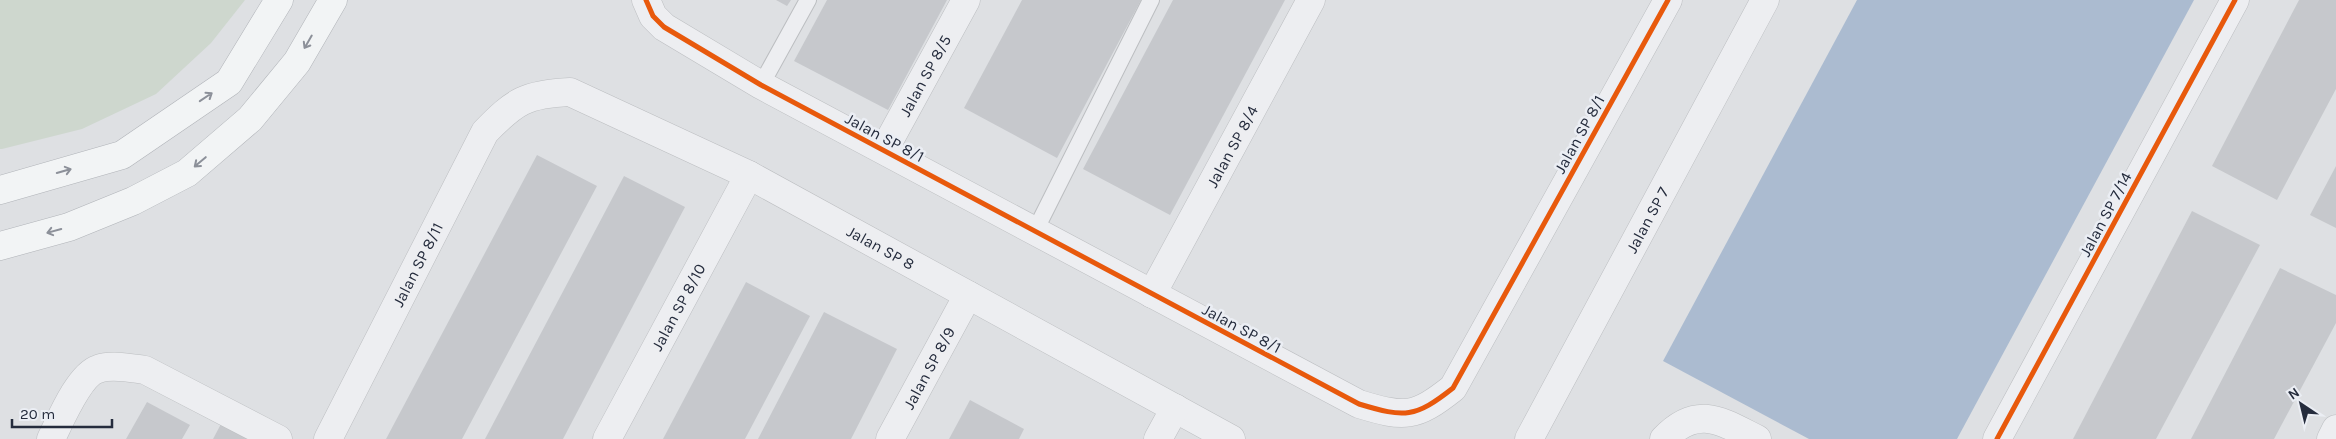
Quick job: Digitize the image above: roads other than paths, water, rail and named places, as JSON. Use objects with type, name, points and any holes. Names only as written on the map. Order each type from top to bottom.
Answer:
[{"type":"highway","points":[[0,190],[122,155],[168,124],[229,82],[279,0]]},
{"type":"highway","points":[[0,246],[69,227],[133,201],[187,173],[250,120],[297,62],[333,0]]},
{"type":"street","name":"Jalan SP 8/1","points":[[646,0],[653,16],[664,28],[761,85],[1359,404],[1382,411],[1409,414],[1430,406],[1453,388],[1668,0]]},
{"type":"street","name":"Jalan SP 8/5","points":[[884,150],[966,0]]},
{"type":"street","name":"Jalan SP 8/4","points":[[1152,294],[1311,0]]},
{"type":"street","name":"Jalan SP 7","points":[[1529,439],[1765,0]]},
{"type":"street","name":"Jalan SP 7/14","points":[[1997,439],[2235,0]]},
{"type":"street","name":"Jalan SP 8","points":[[520,101],[542,93],[570,92],[749,175],[1231,439]]},
{"type":"street","name":"Jalan SP 8/11","points":[[328,439],[485,132],[502,114],[520,101]]},
{"type":"street","name":"Jalan SP 8/10","points":[[607,439],[749,175]]},
{"type":"street","name":"Jalan SP 8/9","points":[[890,439],[968,295]]},
{"type":"street","points":[[51,439],[76,391],[96,369],[124,368],[145,370],[278,439]]},
{"type":"street","points":[[1158,439],[1175,408]]},
{"type":"street","points":[[1664,439],[1687,421],[1701,417],[1721,420],[1757,439]]},
{"type":"street","points":[[2331,439],[2336,429]]},
{"type":"lane","points":[[761,85],[808,0]]},
{"type":"lane","points":[[1035,231],[1151,0]]},
{"type":"water","points":[[1857,0],[2194,0],[1957,439],[1809,439],[1663,361]]}]
